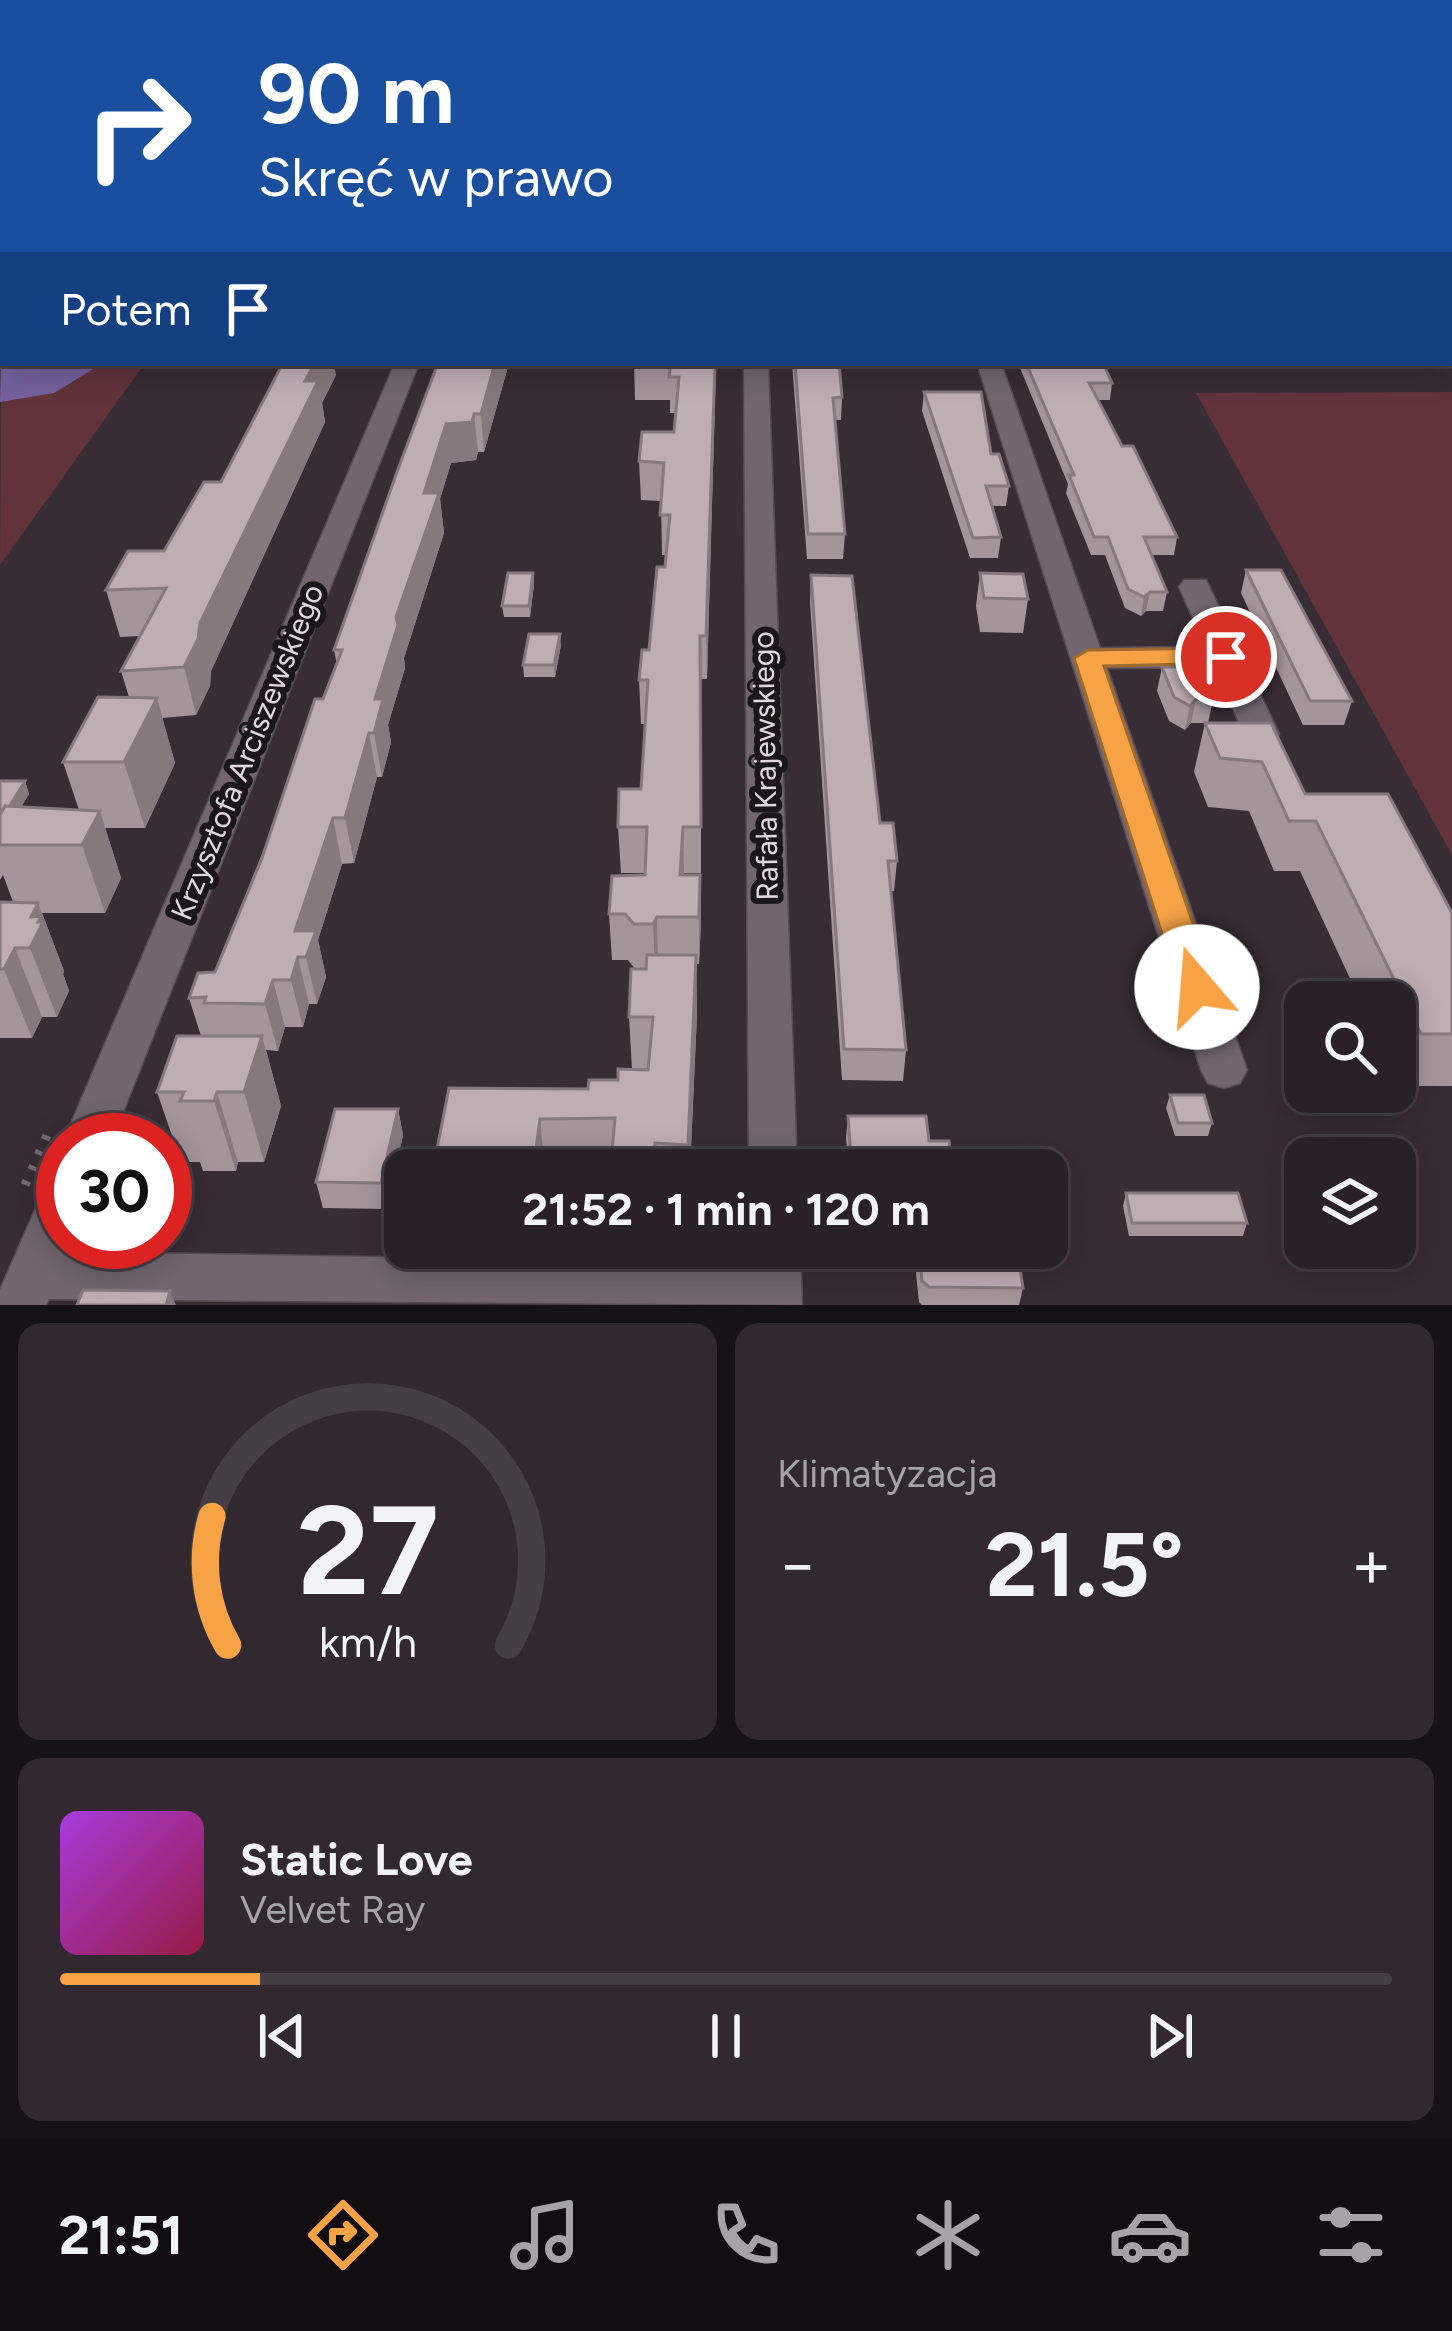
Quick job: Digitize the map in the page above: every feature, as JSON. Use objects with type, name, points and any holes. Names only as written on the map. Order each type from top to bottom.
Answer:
[{"type":"street","name":"Krzysztofa Arciszewskiego","points":[[99,1113],[406,366]]},
{"type":"street","name":"Rafała Krajewskiego","points":[[755,366],[773,1149]]},
{"type":"street","points":[[990,366],[1224,1070]]},
{"type":"street","points":[[1195,587],[1261,734]]},
{"type":"street","points":[[1088,658],[1226,657]]},
{"type":"street","points":[[26,1290],[776,1280]]},
{"type":"shaded area","points":[[1,366],[143,366],[0,565]]},
{"type":"shaded area","points":[[1,366],[98,366],[54,393],[0,402]]},
{"type":"shaded area","points":[[1452,392],[1452,855],[1196,393]]},
{"type":"building","points":[[281,366],[313,366],[305,381],[318,381],[200,623],[184,667],[121,671],[166,588],[106,590],[128,551],[164,551],[204,482],[221,482]]},
{"type":"building","points":[[437,366],[494,366],[481,414],[474,414],[472,422],[446,424],[424,493],[439,493],[396,617],[398,625],[375,699],[383,699],[374,733],[369,733],[345,818],[333,818],[295,931],[316,931],[306,957],[298,957],[291,980],[273,980],[265,1004],[204,1003],[206,997],[189,998],[198,973],[215,972],[262,858],[315,699],[323,699],[342,650],[334,650]]},
{"type":"building","points":[[671,366],[715,366],[706,636],[700,636],[701,827],[683,827],[680,875],[700,875],[699,917],[657,917],[653,924],[634,924],[625,914],[609,914],[612,876],[645,875],[647,827],[618,827],[619,789],[641,789],[648,680],[639,680],[642,650],[649,650],[657,567],[665,567],[670,515],[660,515],[664,463],[639,461],[642,432],[674,432],[679,377],[669,377]]},
{"type":"building","points":[[795,366],[839,366],[842,397],[833,398],[845,534],[808,534]]},
{"type":"building","points":[[1027,366],[1104,366],[1112,383],[1089,383],[1122,446],[1133,446],[1177,537],[1144,537],[1167,592],[1150,592],[1144,597],[1128,589],[1108,537],[1094,537],[1069,475],[1074,475]]},
{"type":"building","points":[[924,392],[981,392],[991,454],[999,454],[1009,486],[986,486],[1001,537],[973,538]]},
{"type":"building","points":[[1246,570],[1281,570],[1352,701],[1310,701]]},
{"type":"building","points":[[508,573],[533,573],[529,606],[502,606]]},
{"type":"building","points":[[980,573],[1023,574],[1028,599],[984,598]]},
{"type":"building","points":[[811,575],[852,576],[880,823],[893,823],[897,861],[888,861],[906,1050],[844,1049]]},
{"type":"building","points":[[529,634],[560,634],[554,665],[523,665]]},
{"type":"building","points":[[1162,667],[1200,667],[1213,700],[1196,699],[1190,706],[1174,697]]},
{"type":"building","points":[[98,697],[157,698],[124,762],[63,762]]},
{"type":"building","points":[[1205,723],[1271,723],[1305,794],[1388,794],[1452,913],[1452,1034],[1421,1034],[1416,1024],[1416,981],[1395,981],[1316,821],[1289,821],[1262,762],[1220,758]]},
{"type":"building","points":[[0,781],[25,781],[0,815]]},
{"type":"building","points":[[5,806],[100,811],[82,845],[0,845],[0,815]]},
{"type":"building","points":[[0,902],[38,903],[31,917],[41,916],[38,922],[43,922],[30,948],[15,948],[4,969],[0,969]]},
{"type":"building","points":[[647,955],[696,955],[688,1145],[655,1143],[655,1149],[612,1149],[615,1118],[540,1119],[536,1149],[437,1149],[449,1088],[588,1089],[589,1080],[618,1080],[618,1069],[648,1070],[653,1017],[629,1017],[631,969],[646,969]]},
{"type":"building","points":[[177,1036],[262,1036],[244,1092],[217,1092],[214,1101],[180,1101],[184,1092],[157,1092]]},
{"type":"building","points":[[1170,1095],[1204,1095],[1212,1123],[1178,1123]]},
{"type":"building","points":[[335,1109],[398,1109],[389,1149],[384,1149],[381,1183],[316,1182]]},
{"type":"building","points":[[848,1116],[926,1116],[929,1141],[949,1141],[950,1149],[850,1149]]},
{"type":"building","points":[[1126,1193],[1238,1193],[1247,1223],[1132,1223]]},
{"type":"building","points":[[921,1269],[1020,1269],[1023,1288],[929,1287],[922,1281]]},
{"type":"building","points":[[83,1290],[170,1291],[166,1305],[77,1305]]},
{"type":"route","points":[[1197,987],[1088,658],[1226,657]]}]
